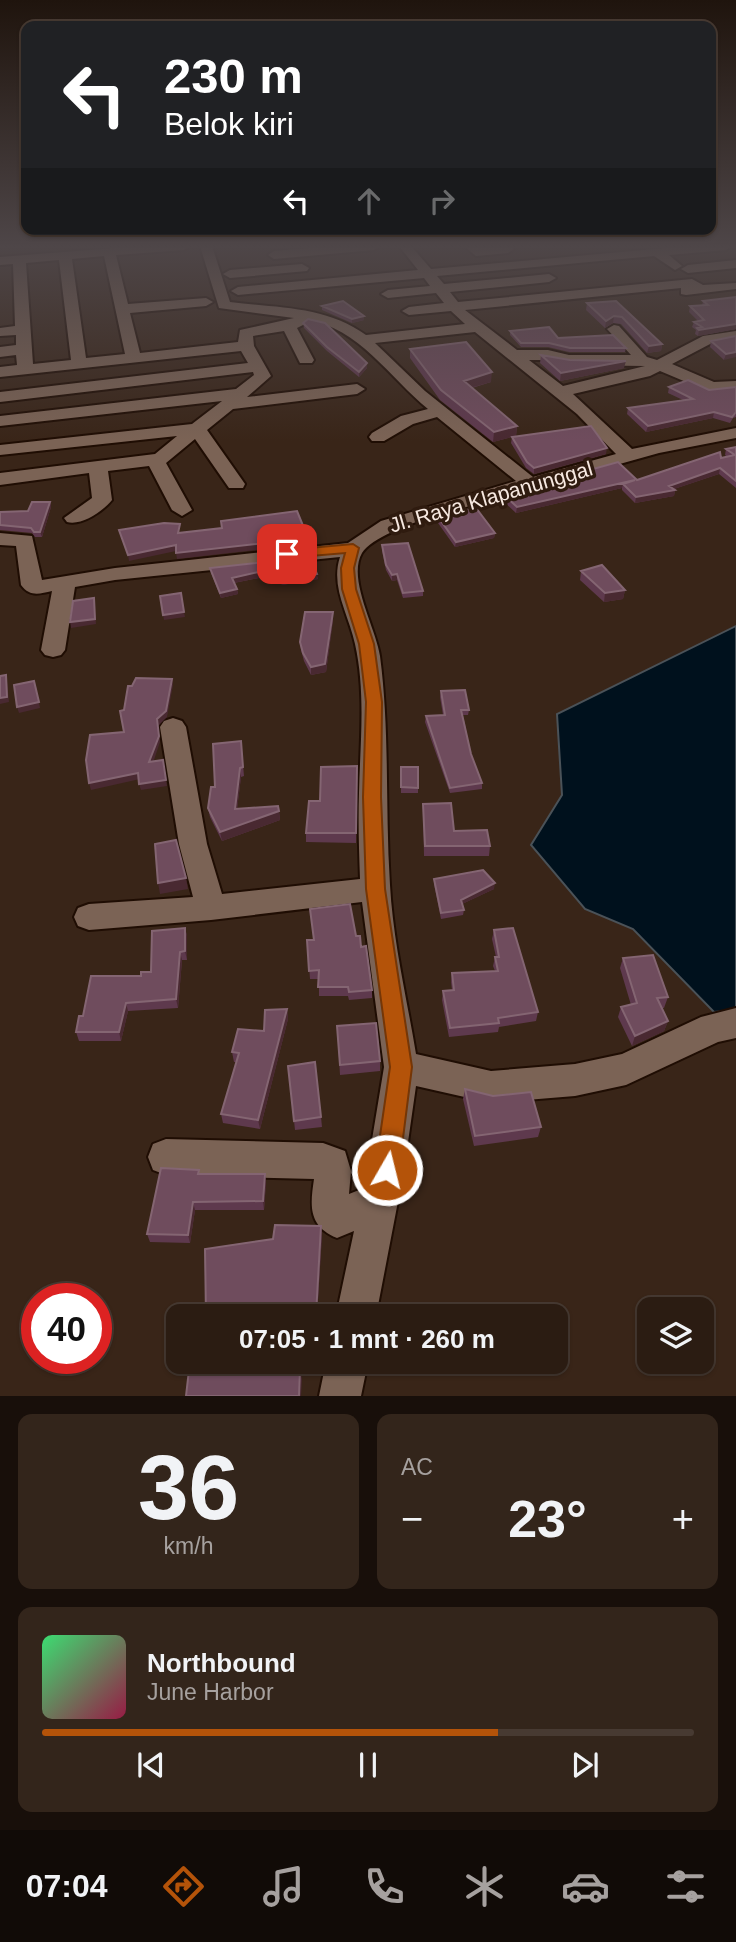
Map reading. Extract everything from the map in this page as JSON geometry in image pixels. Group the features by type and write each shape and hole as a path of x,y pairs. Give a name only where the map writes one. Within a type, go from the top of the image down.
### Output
{"street":[{"path":"16,311 23,330 25,369"},
{"path":"72,311 79,363"},
{"path":"123,311 134,358"},
{"path":"260,311 334,320 363,340 377,357 531,484"},
{"path":"459,311 583,410 630,457"},
{"path":"334,320 350,314"},
{"path":"266,400 244,335 247,332 289,326 310,316"},
{"path":"289,326 306,360"},
{"path":"363,340 477,327"},
{"path":"614,329 637,352 641,360"},
{"path":"0,332 23,330"},
{"path":"188,334 194,352"},
{"path":"558,392 644,373 708,339 736,335"},
{"path":"0,372 246,346"},
{"path":"0,352 24,349"},
{"path":"515,355 641,360 679,371 711,387 736,386"},
{"path":"0,397 258,374"},
{"path":"0,479 155,460 235,399 258,374"},
{"path":"314,377 324,393"},
{"path":"0,421 235,399 266,400 357,389"},
{"path":"378,437 407,420 441,411"},
{"path":"0,450 197,429"},
{"path":"197,429 236,484"},
{"name":"Jl. Raya Klapanunggal","path":"353,548 388,525 667,446 736,433"},
{"path":"155,460 182,510"},
{"path":"75,518 102,500 98,467"},
{"path":"0,539 25,540 34,587 249,558 353,548 347,568 349,589 367,644 374,702 372,797 375,889 401,1067 380,1200 358,1304"},
{"path":"53,650 65,582"},
{"path":"173,727 193,844 211,908"},
{"path":"89,917 211,908 375,889"},
{"path":"401,1067 491,1087 575,1080 626,1069 713,1028 736,1023"},
{"path":"166,1157 296,1160 332,1164 334,1172 329,1208 331,1215 337,1219 380,1200"},
{"path":"340,1396 345,1374"}],"water":[{"path":"736,626 736,1010 714,1012 633,929 585,909 531,845 562,795 557,714"}],"building":[{"path":"334,311 357,311 364,316 352,319"},
{"path":"596,311 627,311 662,344 649,346 622,317 614,316 606,321"},
{"path":"695,311 736,311 736,324 699,330 697,328 702,327 694,322 704,320"},
{"path":"308,319 325,323 367,363 359,372 327,347 303,323"},
{"path":"549,327 558,338 613,335 626,348 570,348 549,343 521,343 510,331"},
{"path":"736,336 736,352 726,354 711,341"},
{"path":"466,342 492,372 464,381 517,426 494,432 441,390 410,349"},
{"path":"541,355 570,360 626,361 561,373"},
{"path":"688,380 709,390 736,387 736,412 732,417 714,412 648,426 628,408 693,399 669,387"},
{"path":"591,426 607,448 534,468 527,462 512,437"},
{"path":"736,447 736,481 720,468 669,486 675,490 636,497 623,484 635,480 517,507 503,494 618,462 637,480 720,452 721,458 735,455 726,449"},
{"path":"32,502 50,502 40,532 34,532 31,528 0,525 0,512 28,511"},
{"path":"476,508 495,533 456,542 439,518 443,517 441,515"},
{"path":"297,511 308,538 176,553 176,545 128,555 119,530 164,523 180,524 178,533 222,528 221,521"},
{"path":"408,543 423,591 403,593 397,574 392,575 386,565 382,545"},
{"path":"310,557 317,574 281,580 278,571 263,571 232,578 237,589 220,593 210,568"},
{"path":"602,565 625,590 605,593 581,571"},
{"path":"181,593 184,612 163,615 160,596"},
{"path":"94,598 95,619 70,622 73,601"},
{"path":"305,612 333,612 325,664 311,667 303,653 300,642"},
{"path":"6,675 7,697 0,698 0,676"},
{"path":"136,678 172,679 166,711 157,719 159,736 149,762 163,760 166,780 139,784 138,773 89,783 86,760 90,735 124,732 120,711 124,710 128,686 132,686"},
{"path":"34,681 39,702 17,707 14,685"},
{"path":"465,690 469,710 461,710 471,754 482,783 450,788 426,716 445,715 441,691"},
{"path":"241,741 243,767 240,768 235,809 278,806 279,811 220,832 208,808 211,787 215,787 213,744"},
{"path":"357,766 356,833 306,833 309,801 320,801 321,767"},
{"path":"401,767 418,767 418,788 401,787"},
{"path":"451,803 454,831 487,830 490,846 425,846 423,804"},
{"path":"176,840 186,878 158,883 155,844"},
{"path":"483,870 495,883 461,900 464,910 441,913 434,879"},
{"path":"350,904 356,936 360,936 361,947 366,946 372,990 349,992 348,987 318,987 319,970 309,971 307,940 314,940 310,909"},
{"path":"185,928 185,951 180,952 176,999 126,1003 119,1032 76,1032 79,1016 83,1016 91,976 141,976 141,972 151,972 152,931"},
{"path":"513,928 538,1012 498,1018 499,1023 450,1028 443,991 454,990 452,973 498,971 495,957 499,957 494,930"},
{"path":"653,955 668,997 657,998 668,1021 635,1036 621,1007 637,1003 623,958"},
{"path":"287,1009 258,1120 221,1114 239,1053 232,1052 238,1029 264,1031 265,1010"},
{"path":"376,1023 380,1061 340,1065 337,1026"},
{"path":"315,1062 321,1117 294,1121 288,1066"},
{"path":"465,1089 493,1096 531,1092 541,1127 475,1136"},
{"path":"161,1168 199,1170 198,1174 265,1174 263,1201 193,1202 188,1235 147,1234"},
{"path":"275,1225 321,1226 317,1304 206,1304 205,1249 273,1239"},
{"path":"189,1374 300,1374 299,1396 186,1396"}],"route":[{"path":"287,554 353,548 347,568 349,589 367,644 374,702 372,797 375,889 401,1067 387,1170"}]}
